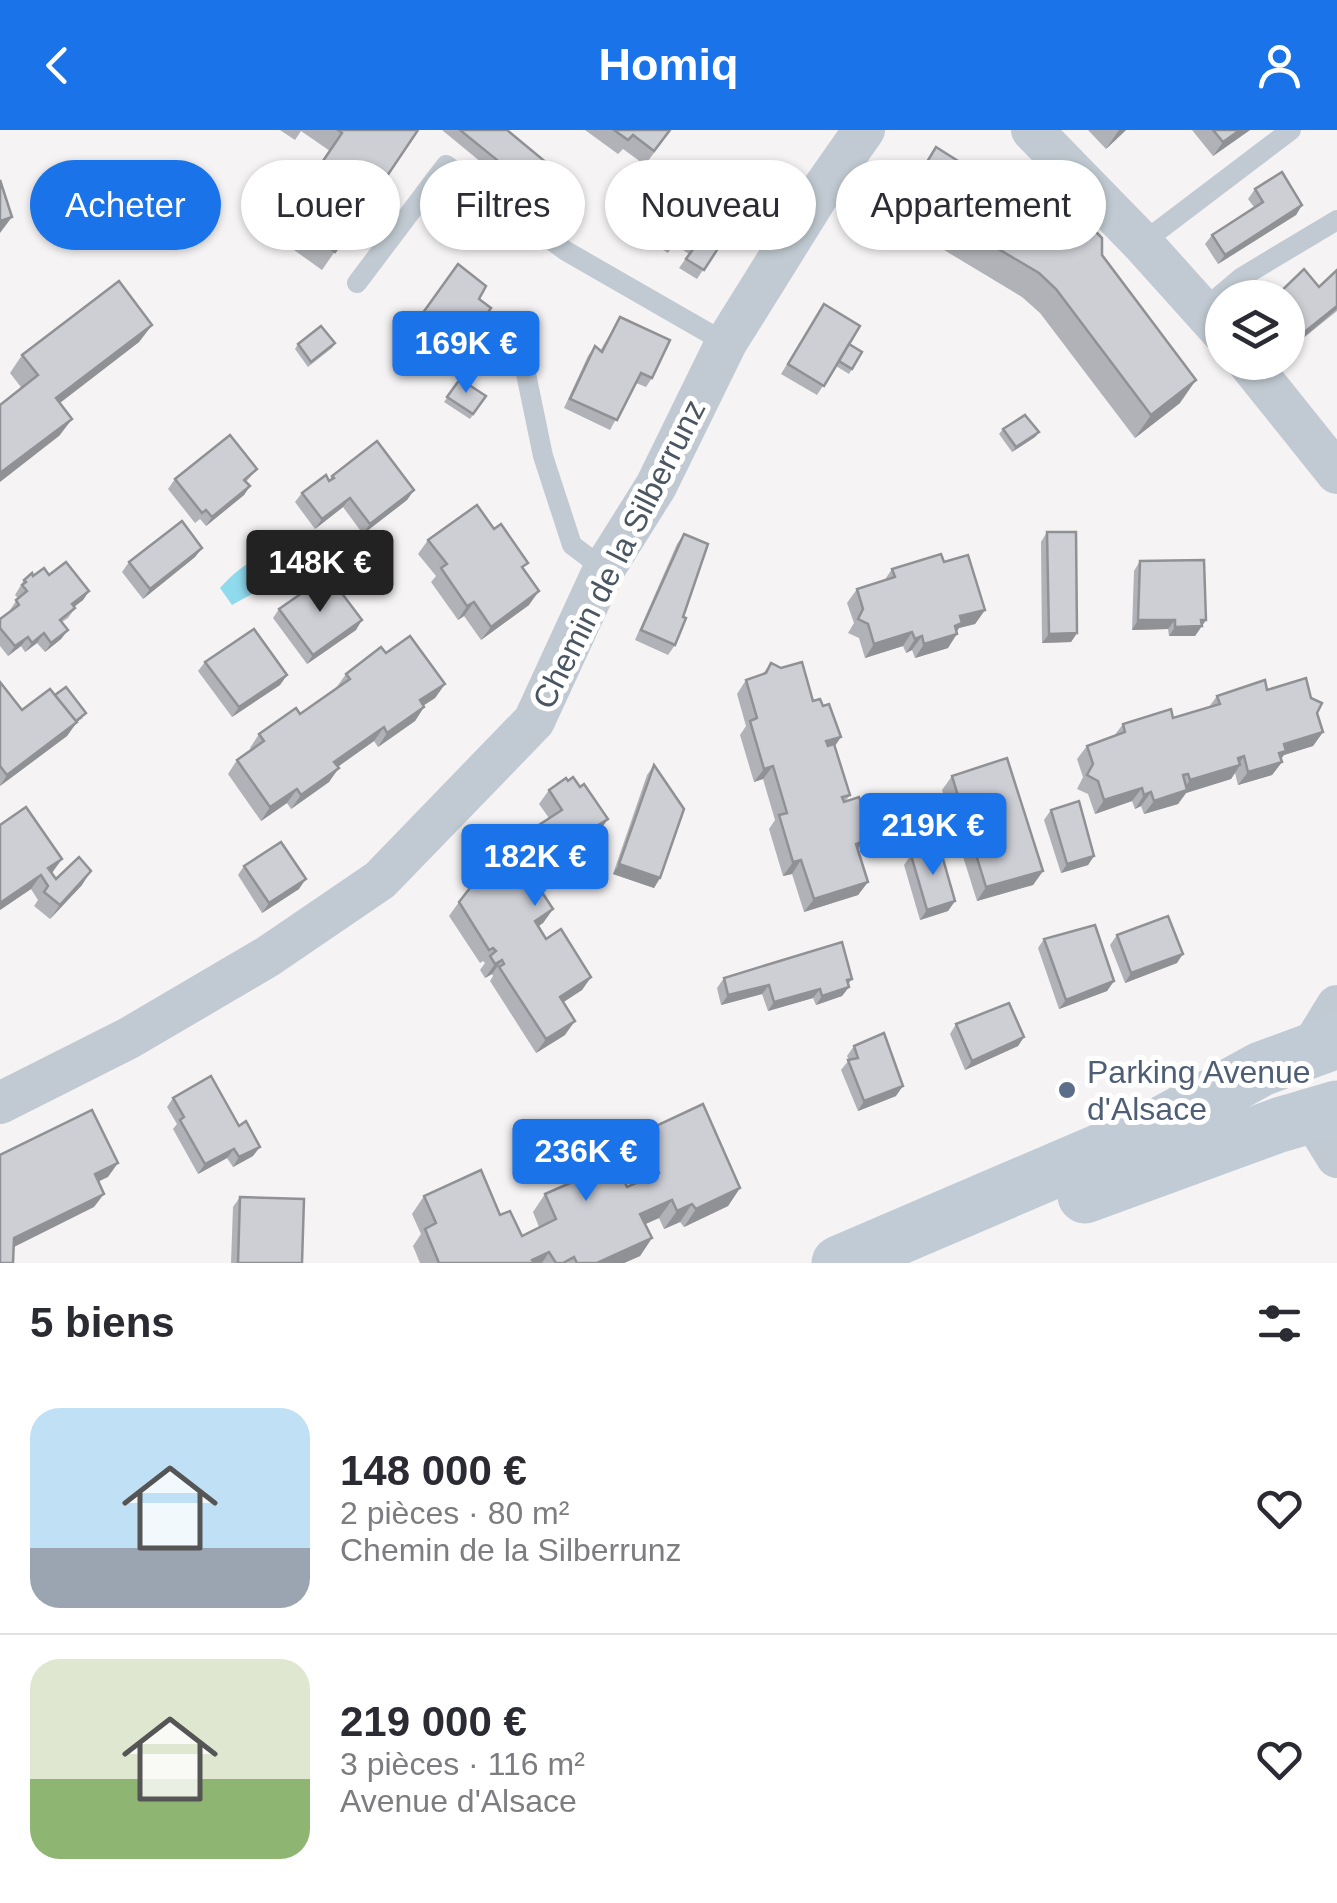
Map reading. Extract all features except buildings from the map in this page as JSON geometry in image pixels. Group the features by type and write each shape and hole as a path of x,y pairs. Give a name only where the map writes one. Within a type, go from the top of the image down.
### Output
{"main road":[{"path":"926,1263 1121,1182 1328,1127 1304,1084 1328,1032"},
{"path":"838,1263 1154,1128 1328,1032"}],"street":[{"name":"Chemin de la Silberrunz","path":"0,1103 129,1038 267,957 380,880 534,721 604,570 656,486 726,343 817,197 864,130"},
{"path":"1032,130 1205,312"},
{"path":"1262,380 1337,473"}],"lane":[{"path":"1142,243 1292,130"},
{"path":"357,283 446,164 566,251 726,343"},
{"path":"1240,280 1337,220"},
{"path":"525,369 543,456 572,546 604,570"}],"water":[{"path":"266,556 278,573 273,585 232,605 220,588 241,569"}],"place":[{"name":"Parking Avenue d'Alsace","path":"1067,1090"}]}
